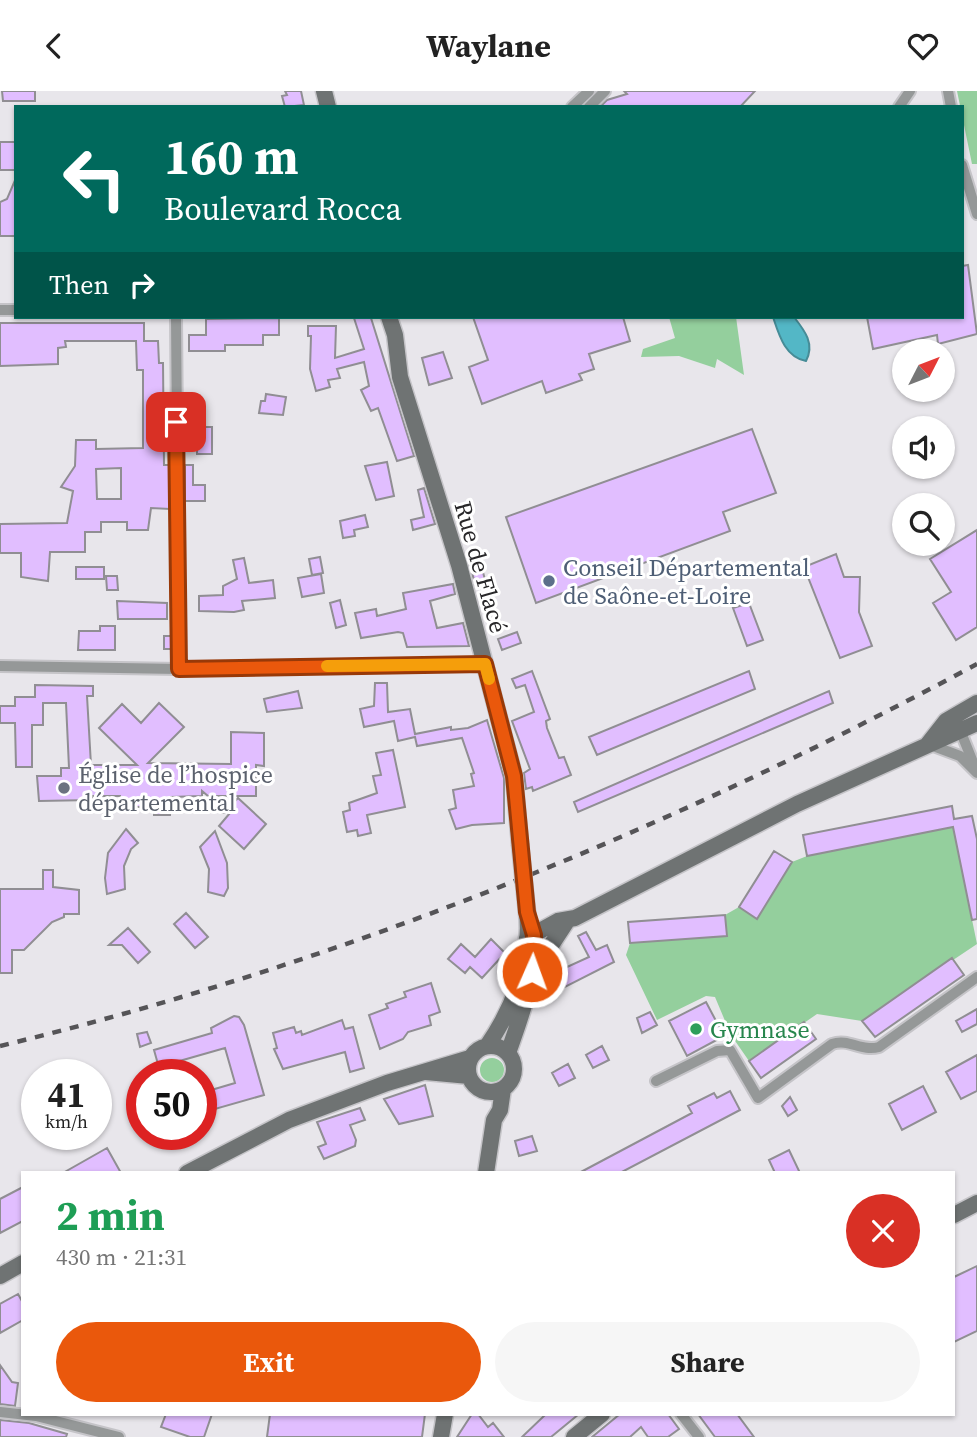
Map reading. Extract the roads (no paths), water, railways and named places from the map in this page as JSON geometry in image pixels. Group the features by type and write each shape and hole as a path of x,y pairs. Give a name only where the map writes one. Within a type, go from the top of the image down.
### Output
{"main road":[{"name":"Rue de Flacé","path":"389,319 395,335 400,377 459,565 514,776 531,937 532,972 525,1008"},
{"path":"531,937 558,921 567,921 797,804 928,744 946,721 971,720"},
{"name":"Rue de Flacé","path":"486,1171 494,1119 500,1110 503,1089 514,1073 508,1053 525,1008 538,983 546,953 567,921"},
{"name":"Rue de Flacé","path":"191,1171 289,1119 470,1058 477,1050 487,1046 514,1000 531,937"},
{"path":"487,1046 508,1053"},
{"path":"470,1058 469,1076 481,1090 494,1119"},
{"path":"423,1072 469,1076"},
{"path":"481,1090 492,1092 503,1089"},
{"path":"955,1214 977,1203"},
{"path":"0,1276 21,1264"},
{"path":"441,1437 444,1416"},
{"path":"574,1437 600,1416"}],"street":[{"path":"574,105 589,91"},
{"path":"591,105 605,91"},
{"path":"964,172 977,214"},
{"path":"176,319 179,669"},
{"path":"0,666 179,669 485,664"},
{"path":"971,720 977,773"},
{"path":"928,744 960,757 977,773"},
{"path":"656,1081 717,1051 730,1050 758,1098 832,1044 840,1041 870,1050 879,1047 977,978"},
{"path":"0,1412 21,1415"},
{"path":"24,1416 73,1424 119,1437"},
{"path":"683,1416 699,1437"}],"water":[{"path":"774,319 796,319 809,343 806,361 793,355 781,338"}],"railway":[{"path":"0,1046 128,1013 254,975 501,887 742,782 977,664"}],"place":[{"name":"Conseil Départemental de Saône-et-Loire","path":"549,581"},
{"name":"Église de l’hospice départemental","path":"64,788"},
{"name":"Gymnase","path":"696,1029"}]}
